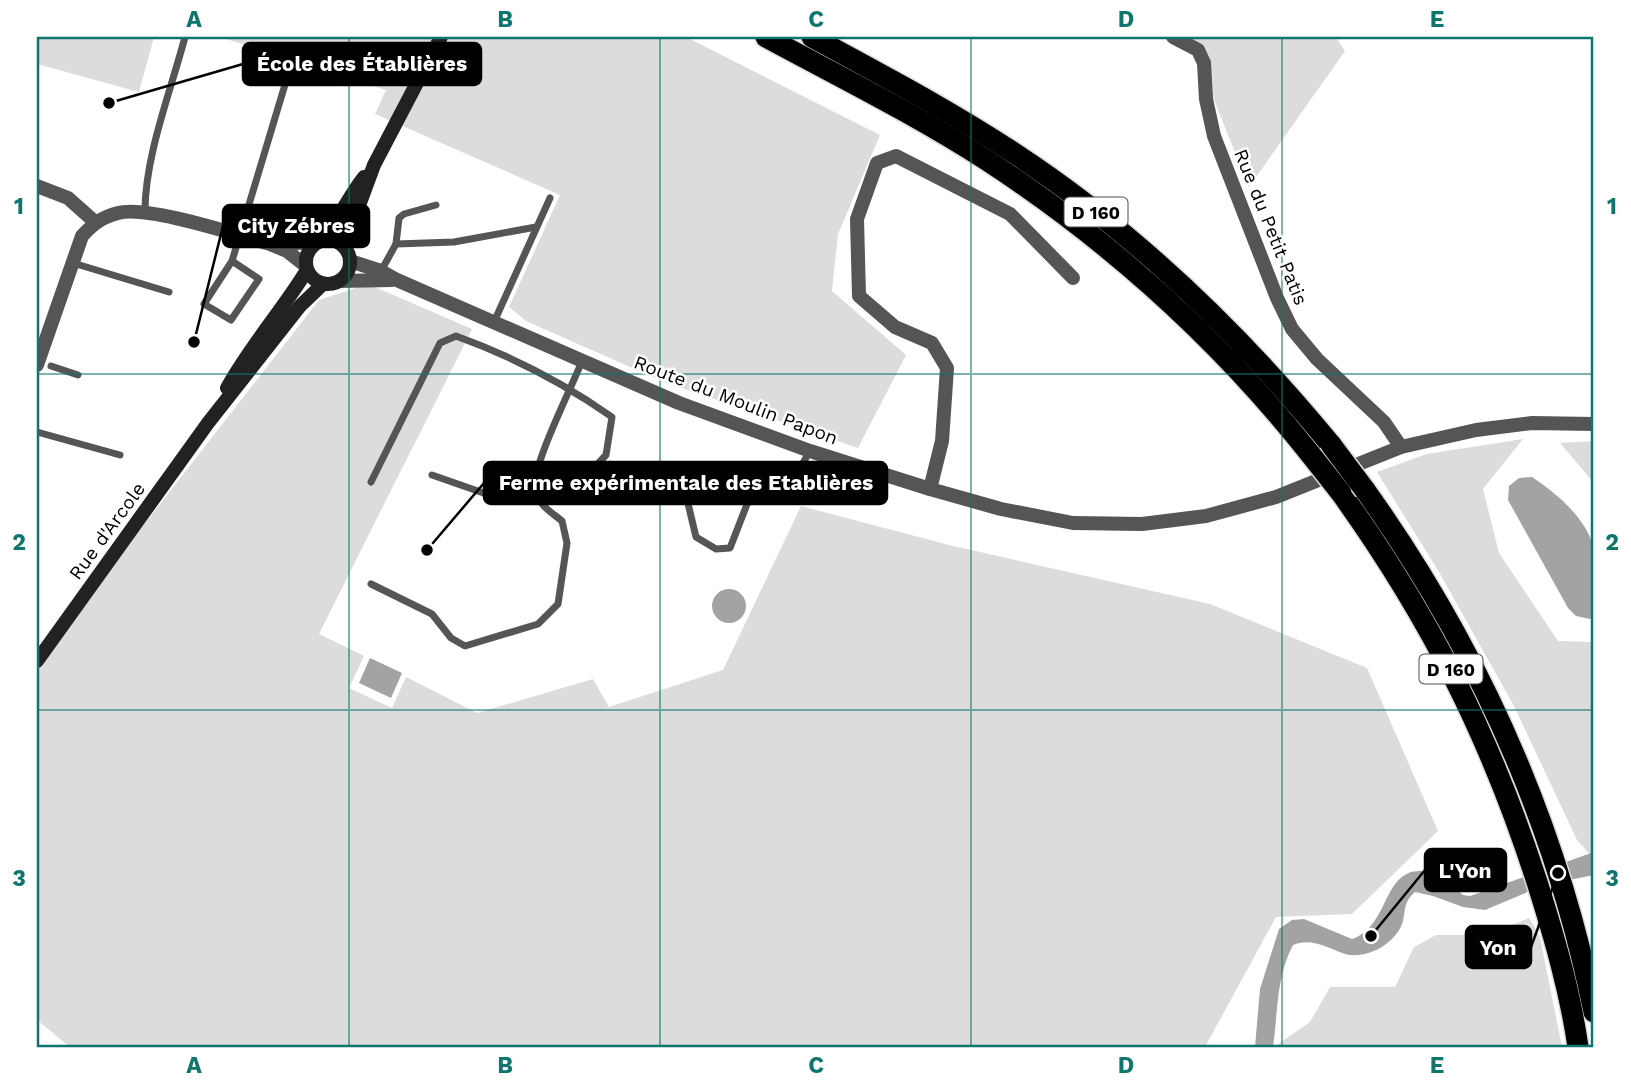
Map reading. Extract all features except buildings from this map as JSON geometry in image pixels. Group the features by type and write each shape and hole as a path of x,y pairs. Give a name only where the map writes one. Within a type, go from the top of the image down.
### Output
{"highway":[{"name":"D 160","path":"766,37 909,115 977,155 1046,201 1107,247 1177,309 1284,420 1340,493 1399,578 1458,682 1509,797 1530,860 1545,909 1578,1047"},
{"name":"D 160","path":"812,37 947,111 1014,153 1105,219 1185,286 1236,335 1332,446 1417,565 1468,655 1525,781 1552,853 1594,1012"}],"main road":[{"path":"374,165 352,192 340,218 308,252 307,268 311,277 323,284 339,281 349,269 350,261 344,246 374,165 441,37"},
{"path":"320,241 331,240 344,246"},
{"name":"Rue d'Arcole","path":"208,423 241,362 289,299 307,268"},
{"name":"Rue d'Arcole","path":"37,661 208,423 300,306 323,284"}],"street":[{"name":"Rue du Petit Patis","path":"1173,37 1198,50 1204,63 1206,99 1214,136 1277,299 1292,329 1317,359 1384,422 1401,447"},
{"path":"930,489 942,441 947,368 932,343 895,327 859,296 857,219 877,163 896,156 1010,214 1073,278"},
{"path":"37,186 68,198 95,222"},
{"path":"44,366 82,236 95,222 119,212 145,211 270,244 287,251 307,268"},
{"path":"270,244 320,241"},
{"name":"Route du Moulin Papon","path":"350,261 381,271 679,403 810,451 1001,509 1073,523 1142,524 1206,516 1276,497 1401,447 1476,430 1532,424 1594,424"},
{"name":"Route du Moulin Papon","path":"339,281 397,280"}],"lane":[{"path":"145,211 146,186 155,146 185,37"},
{"path":"232,261 259,279 231,320 204,304 232,261 290,68"},
{"path":"494,322 550,198"},
{"path":"381,271 396,244 397,226 404,214 436,205"},
{"path":"396,244 454,242 536,227"},
{"path":"72,263 170,292"},
{"path":"371,482 440,343 456,336 482,345 572,389 612,416 606,456 591,471 535,488 521,497 495,497 432,475"},
{"path":"371,584 432,614 451,638 465,646 538,624 558,604 566,543 562,521 542,506 535,488 536,468 583,360"},
{"path":"44,366 78,375"},
{"path":"37,432 120,456"},
{"path":"680,470 696,537 716,549 730,548 758,475 790,485 810,451"}],"shaded area":[{"path":"37,37 154,37 139,92 37,64"},
{"path":"220,37 686,37 880,135 838,234 832,291 906,355 858,448 664,382 526,321 509,307 560,195 375,114 386,90"},
{"path":"1161,37 1336,37 1345,51 1249,187 1192,45"},
{"path":"368,284 472,329 319,634 364,656 349,688 392,708 406,677 477,713 593,679 609,707 723,670 801,506 949,545 1210,604 1367,668 1438,831 1352,914 1276,917 1205,1047 70,1047 37,1020 37,662 319,300"},
{"path":"1523,439 1483,489 1499,553 1558,641 1594,642 1594,859 1577,840 1514,706 1439,572 1377,472 1427,454"},
{"path":"1594,441 1594,483 1560,443"},
{"path":"1532,477 1568,506 1589,534 1596,569 1594,616 1590,619 1576,616 1568,608 1508,500 1509,486 1519,478"},
{"path":"729,589 741,594 746,606 741,618 729,623 717,618 712,606 717,594"},
{"path":"370,658 402,673 391,698 359,683"},
{"path":"1594,852 1594,875 1544,885 1485,910 1463,907 1415,892 1407,902 1400,929 1388,943 1371,952 1354,955 1313,943 1293,945 1283,970 1273,1047 1255,1047 1260,989 1279,929 1292,920 1304,919 1352,939 1373,923 1399,879 1408,873 1421,871 1438,876 1463,895 1470,896"},
{"path":"1529,918 1540,937 1562,1047 1274,1047 1310,1022 1330,987 1395,987 1414,947 1436,935 1488,935"}],"place":[{"name":"École des Établières","path":"109,103"},
{"name":"City Zébres","path":"194,342"},
{"name":"Ferme expérimentale des Etablières","path":"427,550"},
{"name":"Yon","path":"1558,873"},
{"name":"L'Yon","path":"1371,936"}]}
